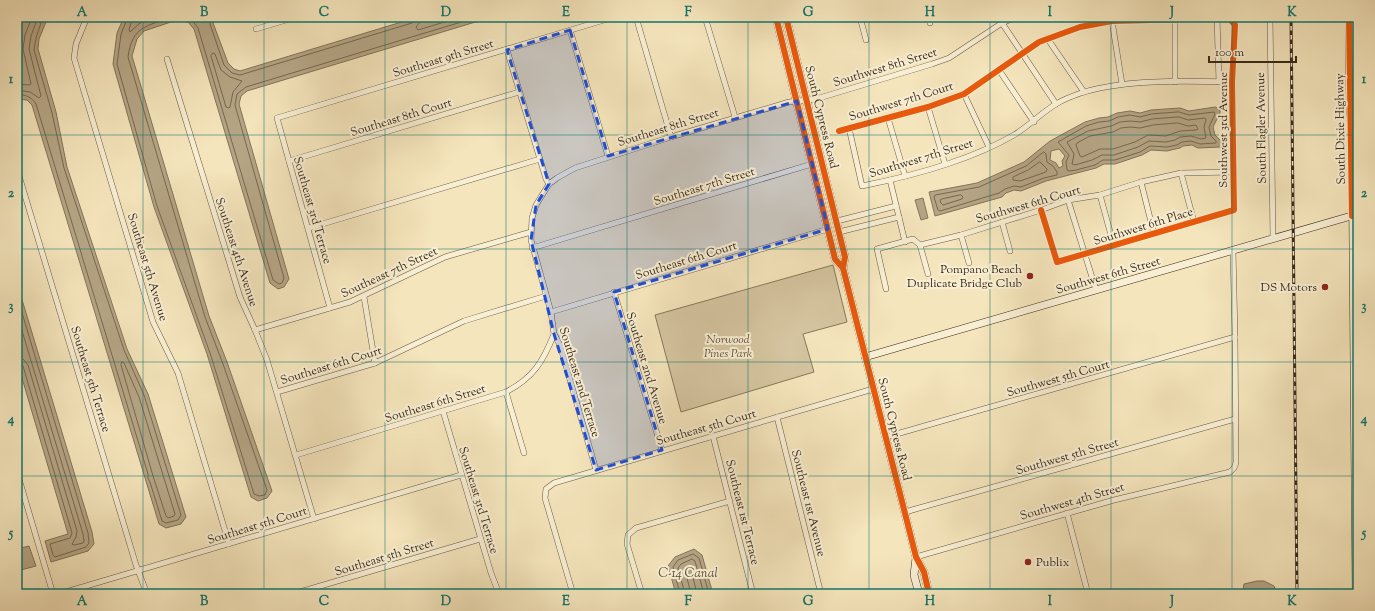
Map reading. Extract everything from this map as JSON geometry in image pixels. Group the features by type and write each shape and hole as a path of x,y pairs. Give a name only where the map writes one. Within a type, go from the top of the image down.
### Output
{"street":[{"name":"Southeast 5th Avenue","path":"87,17 76,44 74,58 153,322 178,373 229,544"},
{"path":"256,29 296,17"},
{"name":"Southeast 9th Street","path":"278,118 614,17"},
{"path":"636,17 671,137"},
{"path":"705,17 735,117"},
{"name":"South Cypress Road","path":"776,17 835,259 843,268 916,557 924,572 929,594"},
{"name":"South Cypress Road","path":"786,17 846,257 843,268"},
{"path":"860,17 866,40"},
{"path":"1000,17 1002,23 1056,104"},
{"name":"Southwest 8th Street","path":"796,101 816,99 950,58 1002,23 1016,17"},
{"name":"South Flagler Avenue","path":"1270,17 1273,239"},
{"name":"South Dixie Highway","path":"1349,17 1355,215 1356,594"},
{"path":"1217,18 1219,82"},
{"name":"Southwest 7th Court","path":"839,131 928,107 964,94 1039,42 1080,27 1112,21 1217,18 1229,18 1236,25"},
{"path":"1175,19 1176,82"},
{"path":"1112,21 1122,84"},
{"name":"Southwest 3rd Avenue","path":"1234,210 1232,82 1236,25"},
{"path":"570,30 608,156"},
{"path":"1047,38 1084,92"},
{"path":"507,50 546,179 549,184"},
{"name":"Southeast 4th Avenue","path":"166,59 235,282 245,311 255,330 277,392 314,519"},
{"path":"999,70 1034,122"},
{"name":"Southwest 7th Street","path":"849,128 862,186 905,176 971,156 1014,135 1034,122 1056,104 1084,92 1122,84 1232,82"},
{"name":"Southeast 8th Court","path":"289,161 519,92"},
{"path":"964,94 989,147"},
{"name":"Southeast 8th Street","path":"549,184 575,168 608,156 735,117 796,101"},
{"path":"928,107 945,164"},
{"name":"Southeast 3rd Terrace","path":"278,118 330,308"},
{"path":"888,118 905,176"},
{"path":"309,228 540,159"},
{"name":"Southeast 7th Street","path":"532,248 812,164"},
{"name":"Southeast 5th Terrace","path":"17,169 138,571 147,594"},
{"path":"1181,172 1194,222"},
{"name":"Southwest 6th Court","path":"886,289 877,249 913,239 920,245 961,235 1042,210 1068,200 1100,195 1140,182 1181,172 1234,172"},
{"path":"890,180 905,242"},
{"path":"1140,182 1154,234"},
{"name":"Southeast 2nd Terrace","path":"549,184 536,205 532,218 532,248 546,296 554,334 560,346 596,470"},
{"path":"1100,195 1114,246"},
{"path":"1068,200 1096,290"},
{"path":"837,222 896,206"},
{"name":"Southwest 6th Place","path":"1042,210 1058,262 1234,210"},
{"name":"Southwest 6th Street","path":"865,357 1355,215"},
{"path":"839,232 899,217"},
{"path":"1002,222 1010,251"},
{"name":"Southeast 6th Court","path":"550,312 828,229"},
{"name":"Southeast 7th Street","path":"255,330 364,297 444,257 531,232"},
{"path":"961,235 969,263"},
{"path":"920,245 928,274"},
{"path":"1233,251 1235,419"},
{"name":"Southeast 2nd Avenue","path":"614,292 662,450"},
{"name":"Southeast 6th Court","path":"277,392 375,363 464,321 546,296"},
{"path":"364,297 375,363"},
{"name":"Southeast 6th Street","path":"296,455 506,392 520,385 532,374 547,354 554,334"},
{"name":"Southwest 5th Court","path":"886,437 1235,337"},
{"name":"Southeast 5th Court","path":"573,594 545,498 546,489 554,483 873,388"},
{"path":"506,392 524,453"},
{"name":"Southeast 3rd Terrace","path":"442,411 480,538 499,594"},
{"name":"Southeast 1st Avenue","path":"777,417 821,594"},
{"name":"Southwest 4th Street","path":"916,557 1138,493 1230,472 1236,463 1235,419"},
{"name":"Southwest 5th Street","path":"905,512 1235,419"},
{"name":"Southeast 1st Terrace","path":"713,436 753,594"},
{"path":"17,472 53,594"},
{"name":"Southeast 5th Court","path":"59,594 461,475"},
{"path":"642,594 627,544 628,535 636,528 730,501"},
{"path":"1067,513 1088,594"},
{"name":"Southeast 5th Street","path":"293,594 480,538"},
{"name":"South Cypress Road","path":"916,557 914,575 919,594"}],"highlighted area":[{"path":"570,30 608,156 797,101 828,229 614,292 662,450 596,470 554,334 531,240 536,205 549,184 507,50"}],"green space":[{"name":"Norwood Pines Park","path":"833,265 847,322 803,334 814,372 681,412 655,315"}],"water":[{"path":"17,17 48,17 39,39 38,49 56,112 67,167 127,349 148,394 186,517 181,524 166,528 159,524 32,105 27,100 17,99"},
{"path":"124,17 215,17 213,23 228,63 234,69 240,71 418,17 492,17 247,91 241,96 239,104 289,279 284,287 278,289 270,283 194,29 188,22 177,20 144,31 137,39 132,56 209,316 227,362 272,491 267,498 258,501 251,497 207,354 154,207 113,64 117,33"},
{"path":"1215,107 1220,109 1220,113 1213,127 1215,135 1222,142 1221,147 1198,148 1192,145 1167,151 1151,150 1142,155 1115,164 1104,164 1096,168 1046,181 1021,191 1014,190 1006,193 1002,197 935,216 929,192 977,183 1024,162 1050,141 1085,122 1130,111 1140,113 1151,110 1180,108 1189,111","holes":["1059,149 1065,156 1062,161 1063,166 1059,168 1056,163 1050,160 1051,151"]},
{"path":"923,198 928,218 921,220 915,200"},
{"path":"17,283 92,532 94,544 88,551 51,562 45,541 68,534 17,361"},
{"path":"29,546 36,566 17,571 17,549"},
{"name":"C-14 Canal","path":"694,549 702,555 713,594 676,594 668,566 675,557"},
{"path":"1264,581 1274,586 1277,594 1242,594 1244,584"}],"railway":[{"path":"1291,17 1297,594"}],"cycle path":[{"path":"776,17 835,259 843,268 916,557 924,572 929,594"},
{"path":"786,17 845,257 843,268"},
{"path":"1349,17 1352,216"},
{"path":"839,131 928,107 964,94 1039,42 1080,27 1112,21 1229,18 1235,25 1232,82 1234,210 1057,262 1041,210"}],"place":[{"name":"Pompano Beach Duplicate Bridge Club","path":"1030,276"},
{"name":"DS Motors","path":"1325,287"},
{"name":"Publix","path":"1028,562"}]}
